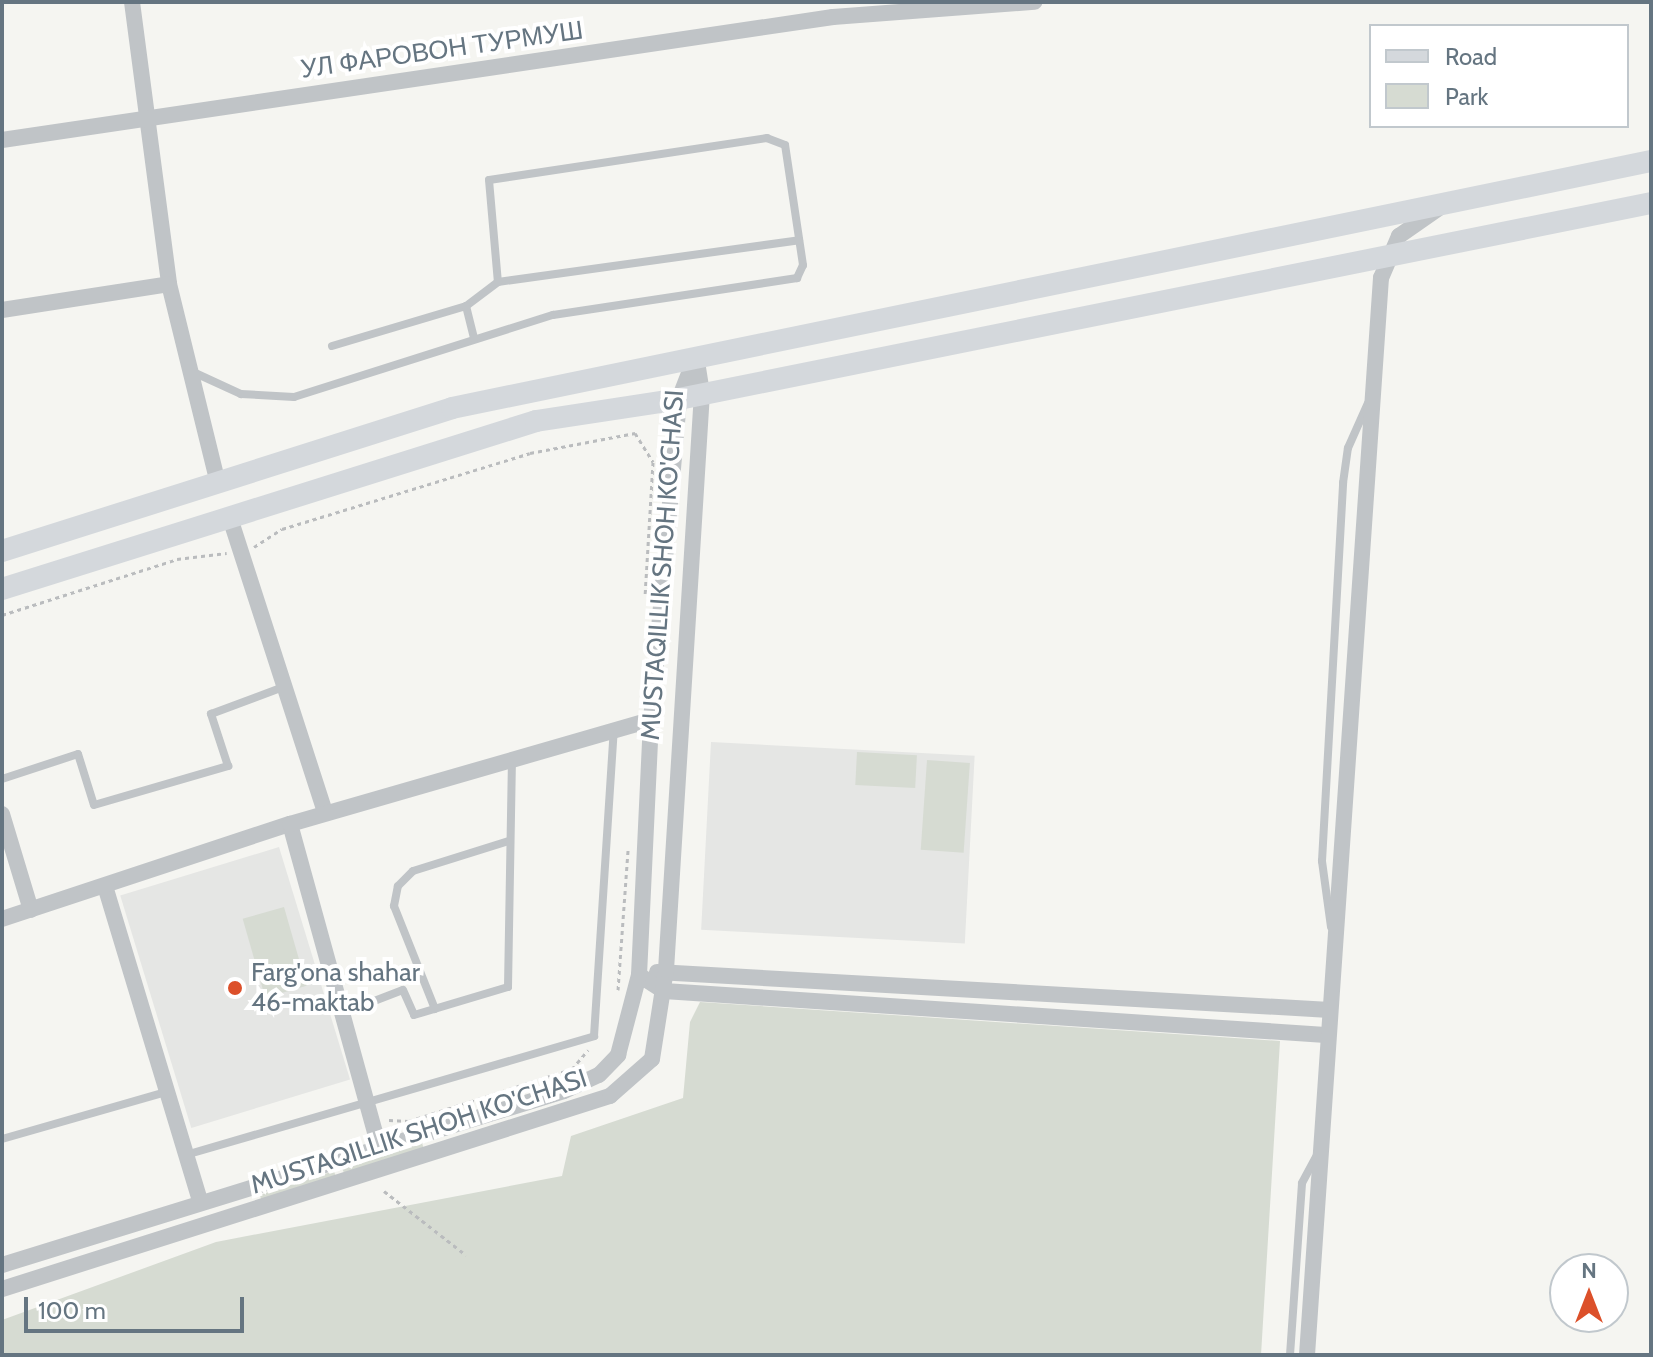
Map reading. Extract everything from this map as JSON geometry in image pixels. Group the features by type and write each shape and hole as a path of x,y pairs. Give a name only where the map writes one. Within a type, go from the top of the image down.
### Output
{"street":[{"path":"132,2 143,118 169,284 217,479"},
{"name":"УЛ ФАРОВОН ТУРМУШ","path":"2,140 832,9 1034,2"},
{"path":"2,551 217,479 452,408 696,356 1440,208 1651,161"},
{"path":"2,589 536,421 679,399 1651,203"},
{"path":"1307,1355 1326,1035 1373,391 1386,258 1399,236 1440,208"},
{"path":"2,310 169,284"},
{"name":"MUSTAQILLIK SHOH KO'CHASI","path":"2,1289 610,1096 652,1059 666,970 702,393 696,356"},
{"name":"MUSTAQILLIK SHOH KO'CHASI","path":"2,1265 599,1075 624,1041 639,975 651,720 679,399 696,356"},
{"path":"616,409 632,388 625,371"},
{"path":"230,518 287,686 325,812"},
{"path":"2,919 325,812 651,720"},
{"path":"2,814 31,910"},
{"path":"290,824 379,1147"},
{"path":"105,886 189,1154 201,1203"},
{"path":"639,975 666,970 1330,1010"},
{"path":"639,975 664,991 1326,1035"}],"lane":[{"path":"188,371 241,394 294,397 553,315 797,278 803,265 788,153 777,138 515,172 485,188 498,282"},
{"path":"332,346 466,306 498,282 799,240"},
{"path":"466,306 474,338"},
{"path":"1335,941 1322,861 1343,483 1348,448 1373,391"},
{"path":"2,779 78,754 94,805 228,766 211,714 287,686"},
{"path":"189,1154 366,1099 594,1036 614,730"},
{"path":"343,1013 403,990 414,1015 508,987 512,759"},
{"path":"435,1009 394,906 398,886 413,871 509,841"},
{"path":"2,1139 168,1091"},
{"path":"1290,1355 1302,1183 1321,1149"}],"path":[{"path":"2,615 177,559 242,551 282,529 530,453 635,433 653,462 645,600"},
{"path":"618,996 629,845"},
{"path":"373,1120 409,1121 572,1069 592,1046"},
{"path":"384,1191 466,1255"}],"shaded area":[{"path":"711,742 975,756 965,944 701,930"},
{"name":"Farg'ona shahar 46-maktab","path":"279,847 350,1079 191,1128 120,896"}],"green space":[{"path":"857,752 917,755 915,788 855,785"},
{"path":"927,760 970,763 964,853 921,850"},
{"path":"284,907 307,986 265,998 243,919"},
{"path":"700,1002 1280,1041 1261,1355 2,1355 2,1320 216,1242 562,1176 571,1136 683,1098 690,1022"},
{"path":"422,1143 424,1149 344,1173 342,1168"},
{"path":"334,1171 336,1177 262,1201 260,1195"}],"place":[{"name":"Farg'ona shahar 46-maktab","path":"235,988"}]}
